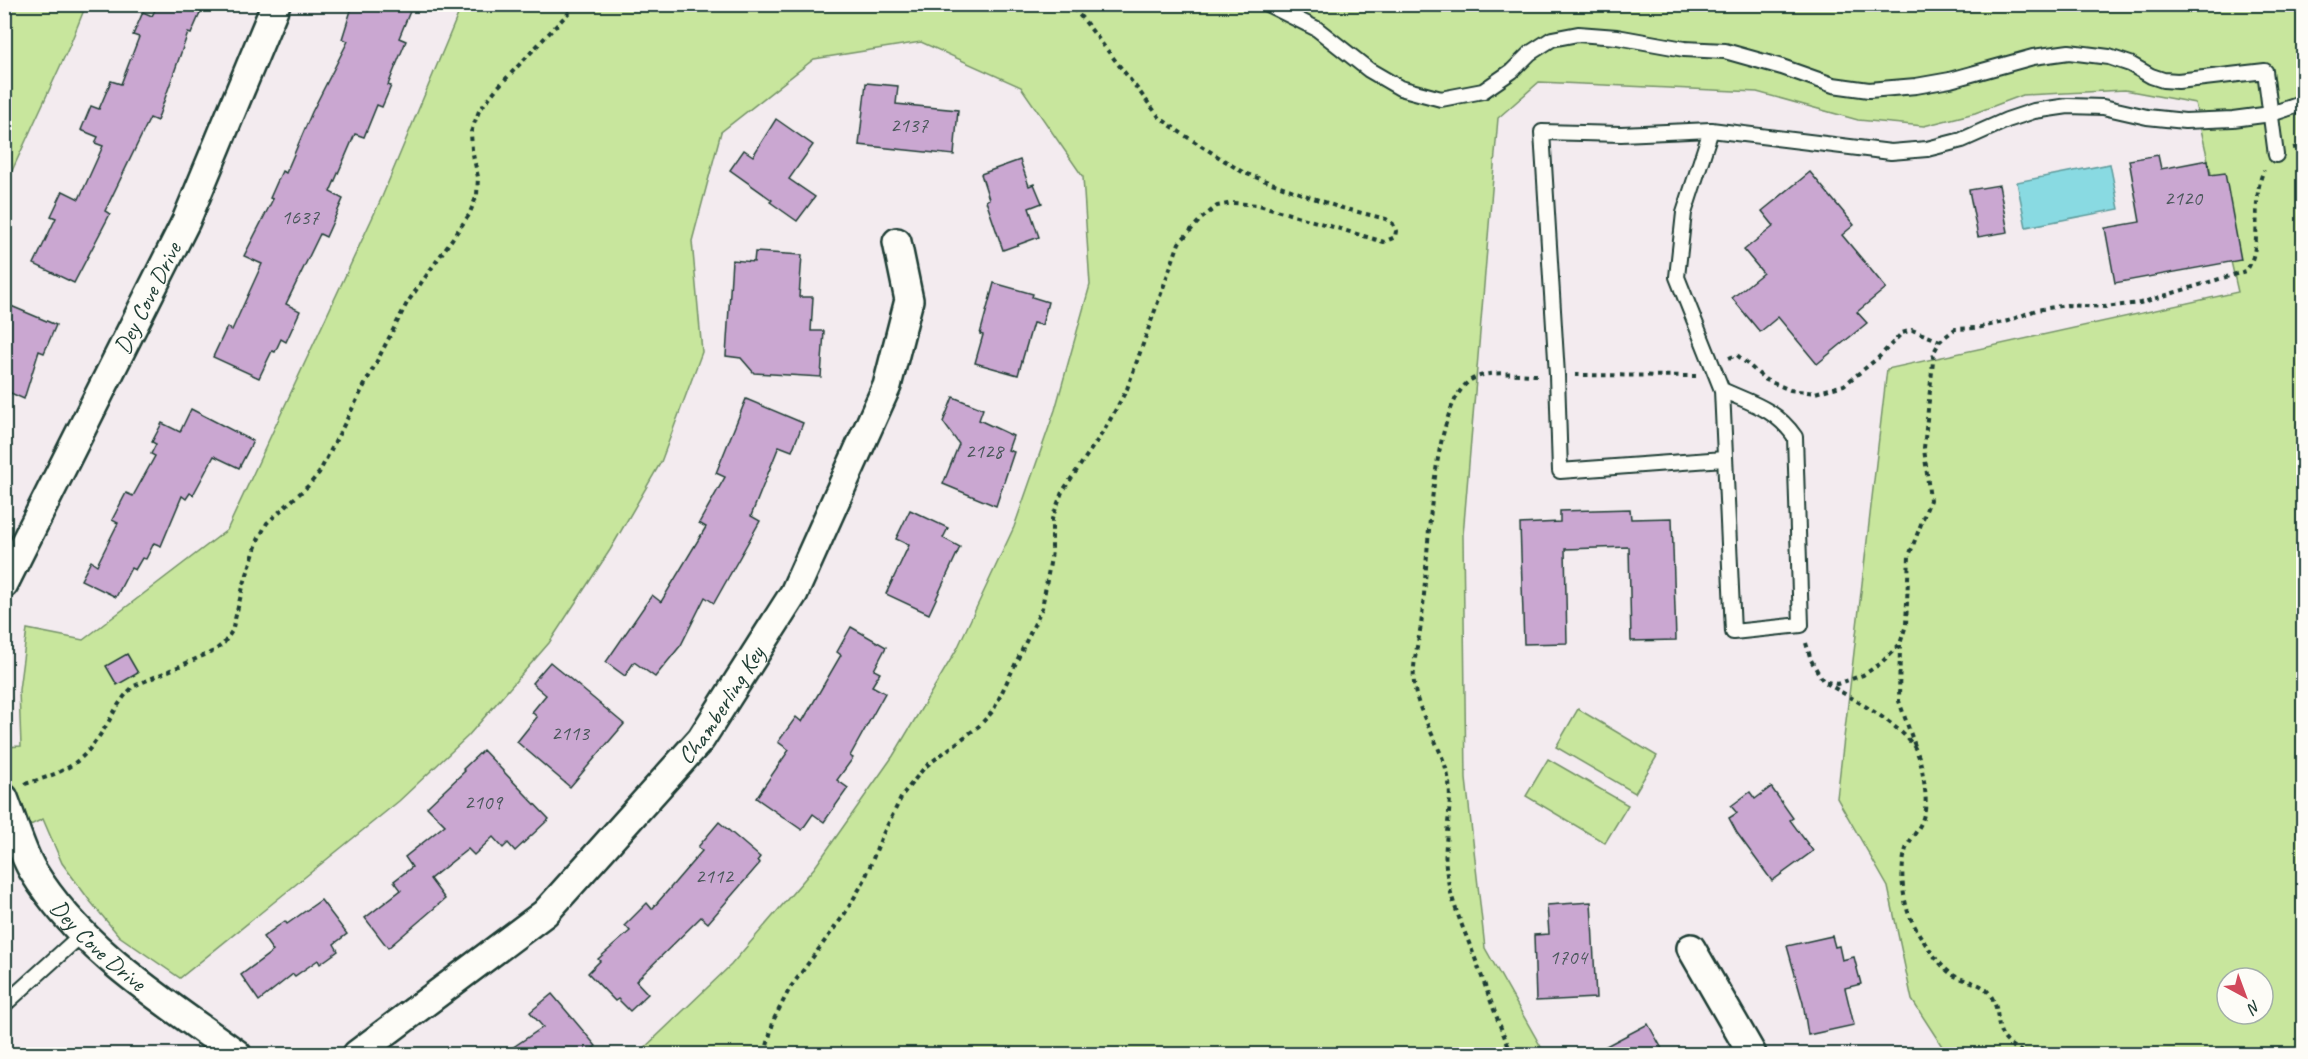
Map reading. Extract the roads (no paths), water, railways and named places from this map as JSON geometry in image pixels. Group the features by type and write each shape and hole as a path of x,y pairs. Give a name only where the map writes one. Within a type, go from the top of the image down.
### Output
{"street":[{"name":"Dey Cove Drive","path":"4,584 186,221 276,4"},
{"name":"Chamberling Key","path":"357,1054 545,913 701,739 794,593 887,386 909,300 897,242"},
{"name":"Dey Cove Drive","path":"14,791 33,870 81,935 115,965 237,1054"},
{"path":"1691,948 1752,1054"}],"lane":[{"path":"1267,4 1317,30 1369,70 1400,88 1441,99 1483,92 1512,71 1530,53 1552,39 1578,34 1617,37 1684,49 1725,51 1782,67 1833,85 1869,90 1950,80 2033,57 2069,52 2109,57 2163,80 2178,81 2265,71 2276,155"},
{"path":"1724,459 1560,471 1557,375 1542,132 1621,134 1711,130 1892,152 1927,149 1962,140 2034,111 2068,106 2103,107 2147,117 2185,121 2233,119 2271,114 2304,103"},
{"path":"1711,130 1684,213 1677,277 1722,390 1733,632 1801,625 1795,437 1771,411 1722,390"},
{"path":"4,1005 81,935"}],"water":[{"path":"2110,164 2119,209 2026,227 2017,182"}]}
